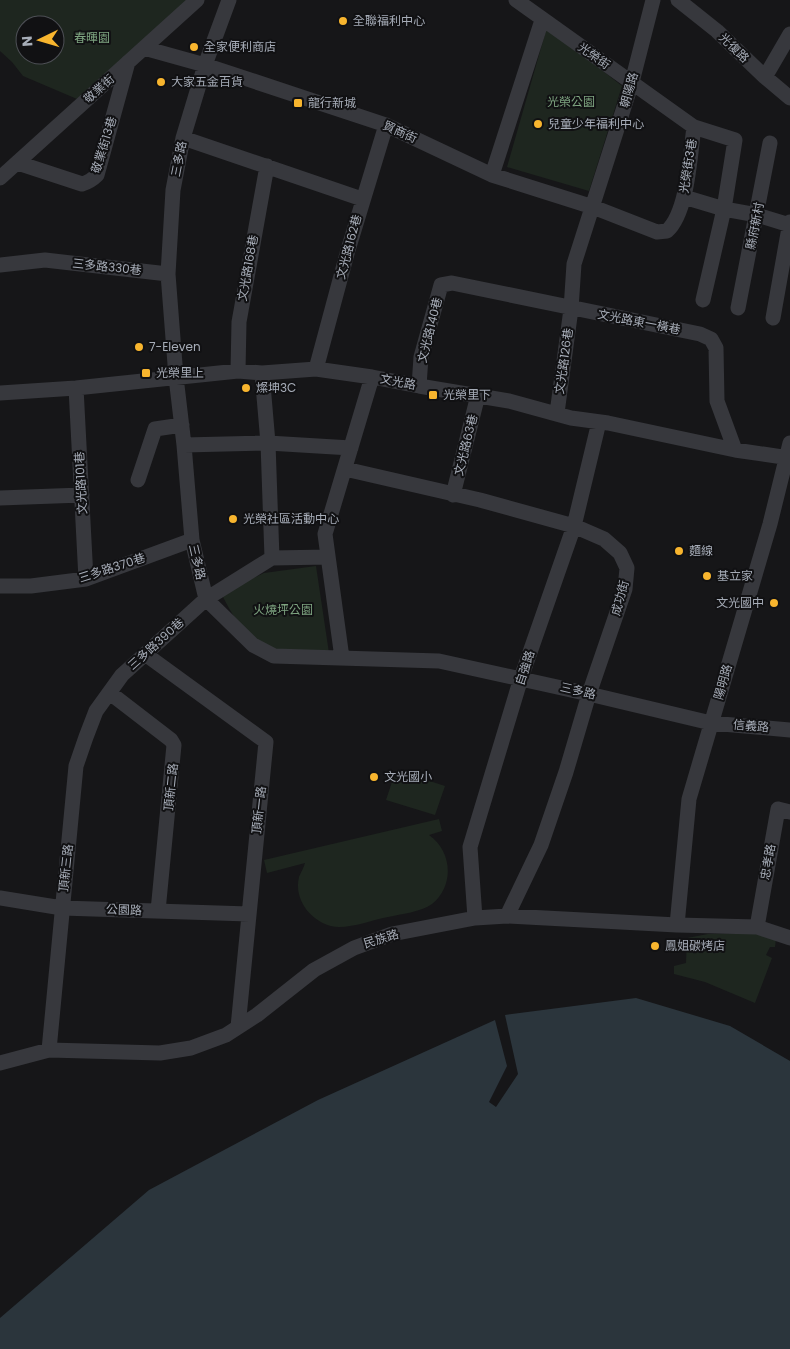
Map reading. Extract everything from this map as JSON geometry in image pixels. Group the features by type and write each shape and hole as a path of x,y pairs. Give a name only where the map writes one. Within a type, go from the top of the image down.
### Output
{"street":[{"name":"敬業街","path":"0,178 197,0"},
{"name":"三多路","path":"229,0 205,65 183,138 173,190 168,274 192,540 206,599 252,645 274,656 439,661 521,678 711,723"},
{"name":"光榮街","path":"516,0 694,127 735,140 724,209"},
{"name":"朝陽路","path":"593,207 632,82 653,0"},
{"name":"光復路","path":"678,0 717,31 765,78 790,98"},
{"path":"492,175 542,20"},
{"path":"765,78 790,34"},
{"name":"貿商街","path":"144,48 205,65 386,125 492,175 593,207 657,232 667,231"},
{"name":"敬業街13巷","path":"18,162 82,184 94,179 97,175 128,62"},
{"name":"文光路162巷","path":"316,369 362,199 386,125"},
{"name":"光榮街3巷","path":"667,231 674,225 684,196 694,127"},
{"path":"183,138 362,199"},
{"name":"縣府新村","path":"738,308 770,144"},
{"name":"文光路168巷","path":"238,371 239,322 267,166"},
{"path":"684,196 724,209 790,224 773,318"},
{"path":"572,309 574,264 593,207"},
{"path":"704,300 724,209"},
{"name":"三多路330巷","path":"0,265 46,260 168,274"},
{"name":"文光路東一橫巷","path":"452,283 700,334 712,339 716,348 717,401 735,450"},
{"name":"文光路140巷","path":"419,386 422,357 441,285 452,283"},
{"name":"文光路126巷","path":"557,413 572,309"},
{"name":"文光路","path":"0,394 238,371 262,372 316,369 478,395 509,401 571,418 735,450 789,453"},
{"path":"262,372 268,443 272,558 328,557"},
{"path":"342,658 326,534 372,377"},
{"name":"文光路101巷","path":"76,388 86,579"},
{"name":"文光路63巷","path":"454,495 478,395"},
{"name":"自強路","path":"475,918 470,847 521,678 574,526 599,422"},
{"path":"138,480 155,429 182,425"},
{"path":"184,445 268,443 351,448"},
{"name":"陽明路","path":"677,925 689,799 789,453"},
{"name":"成功街","path":"345,469 574,526 604,539 620,553 627,568 625,589 541,845 507,916"},
{"path":"0,498 82,495"},
{"name":"三多路370巷","path":"0,586 30,586 86,579 192,540"},
{"name":"三多路390巷","path":"110,693 122,675 206,599 272,558"},
{"name":"頂新一路","path":"145,654 266,742 238,1027"},
{"name":"頂新三路","path":"49,1050 76,766 96,711 110,693"},
{"name":"頂新二路","path":"110,693 171,740 174,745 158,911"},
{"name":"信義路","path":"711,723 790,730"},
{"name":"忠孝路","path":"757,927 778,809 790,812"},
{"name":"公園路","path":"0,898 62,908 248,914"},
{"name":"民族路","path":"0,1063 49,1050 140,1053 180,1051 212,1041 238,1027 257,1015 314,970 354,948 392,934 475,918 507,916 677,925 757,927 790,938"}],"green space":[{"name":"春暉園","path":"0,0 194,0 77,99 23,76 0,51"},
{"name":"光榮公園","path":"547,27 622,86 589,191 507,167"},
{"name":"火燒坪公園","path":"316,566 329,653 292,653 263,648 252,640 242,628 221,593 264,573"},
{"path":"396,770 445,786 435,815 386,800"},
{"path":"439,819 442,831 429,835 437,842 446,859 448,868 447,878 439,896 432,904 417,911 351,926 330,926 314,917 302,903 298,886 299,877 305,863 267,873 264,860"},
{"path":"756,933 776,939 775,947 770,947 766,955 772,958 755,1003 705,982 674,974 674,966 686,963 687,938 708,934"}],"shaded area":[{"path":"636,998 730,1026 790,1061 790,1349 0,1349 0,1318 149,1190 318,1100 495,1020 507,1066 489,1102 496,1107 518,1074 505,1015"}],"place":[{"name":"全聯福利中心","path":"343,21"},
{"name":"全家便利商店","path":"194,47"},
{"name":"大家五金百貨","path":"161,82"},
{"name":"龍行新城","path":"298,103"},
{"name":"兒童少年福利中心","path":"538,124"},
{"name":"7-Eleven","path":"139,347"},
{"name":"光榮里上","path":"146,373"},
{"name":"燦坤3C","path":"246,388"},
{"name":"光榮里下","path":"433,395"},
{"name":"光榮社區活動中心","path":"233,519"},
{"name":"麵線","path":"679,551"},
{"name":"基立家","path":"707,576"},
{"name":"文光國中","path":"774,603"},
{"name":"文光國小","path":"374,777"},
{"name":"鳳姐碳烤店","path":"655,946"}]}
